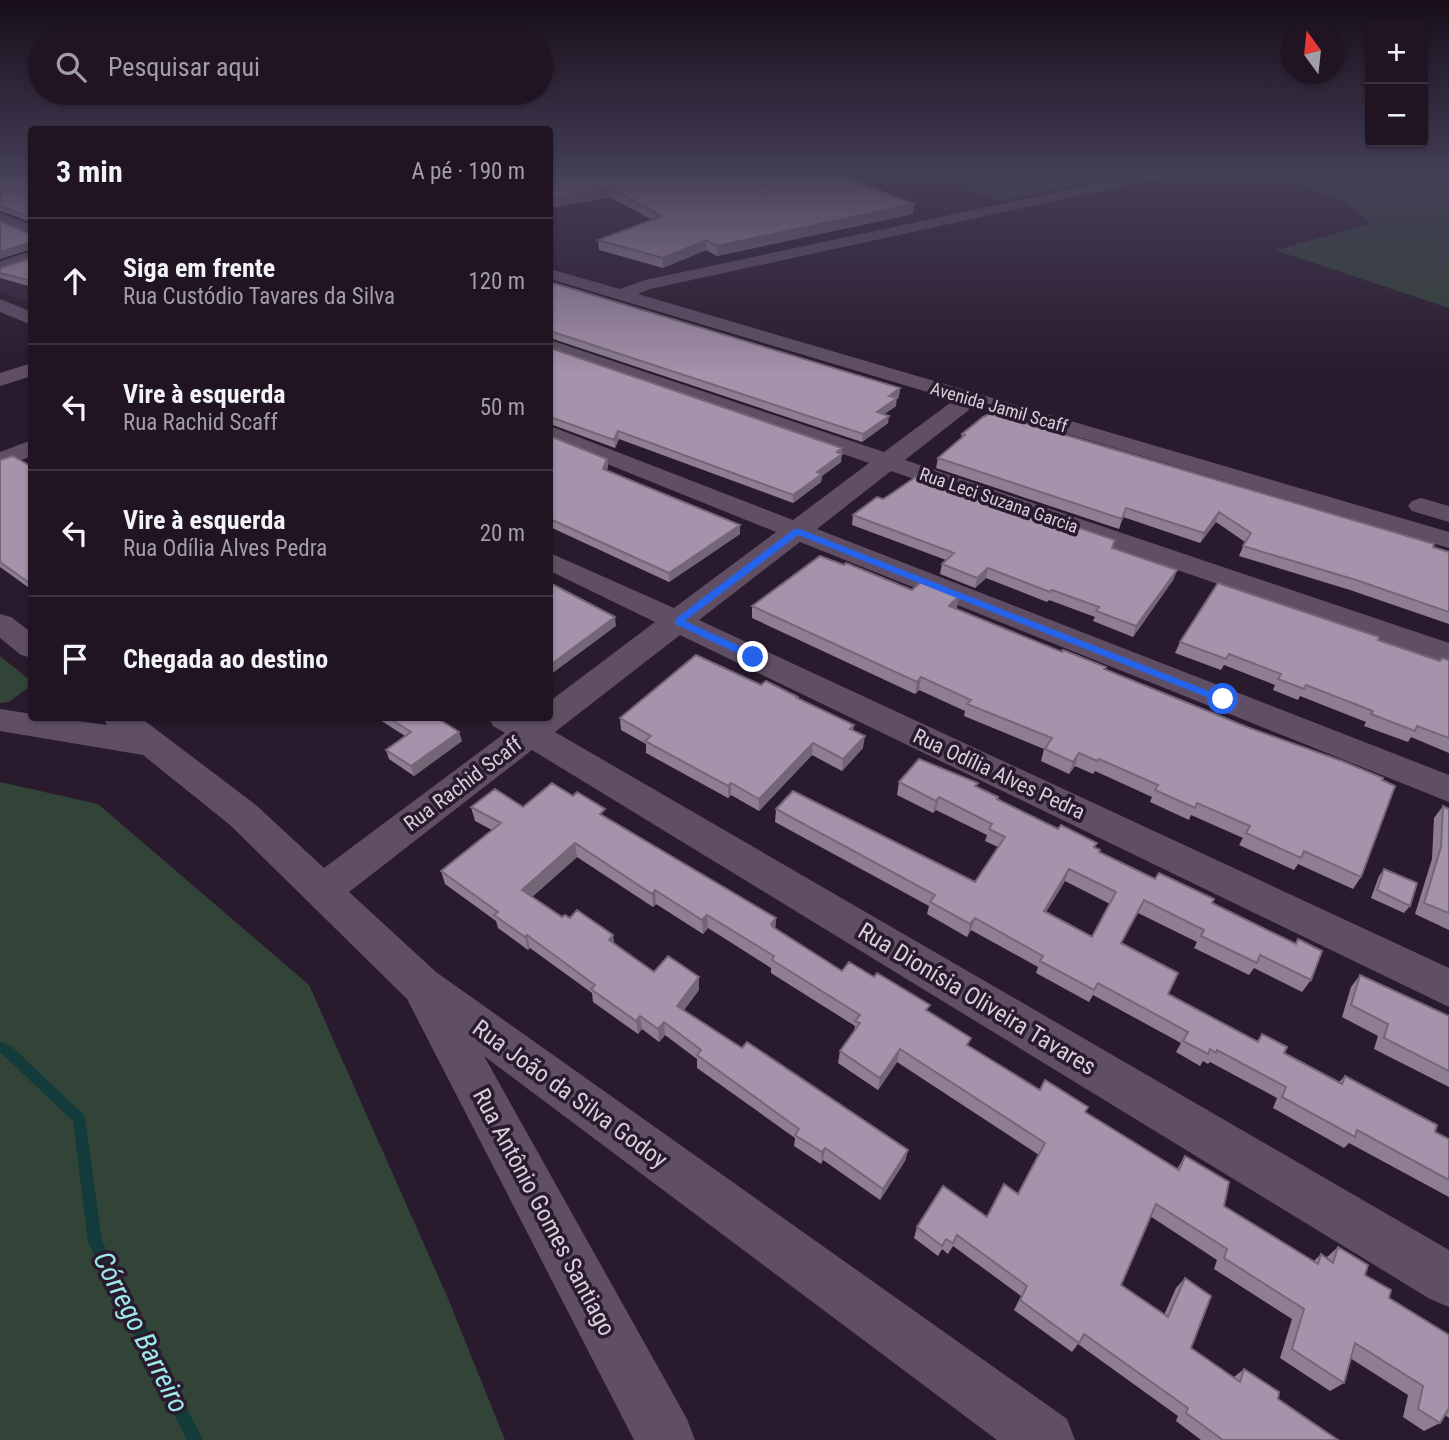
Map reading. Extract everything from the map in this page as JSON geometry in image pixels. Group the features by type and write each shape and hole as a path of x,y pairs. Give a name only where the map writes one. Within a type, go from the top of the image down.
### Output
{"street":[{"path":"621,295 645,285 853,240"},
{"path":"553,257 645,285"},
{"path":"0,267 28,258"},
{"name":"Avenida Jamil Scaff","path":"553,275 1449,540"},
{"path":"0,305 28,317"},
{"name":"Rua Leci Suzana Garcia","path":"553,347 1449,654"},
{"path":"0,380 28,370"},
{"name":"Rua Rachid Scaff","path":"553,702 678,621 971,398"},
{"path":"553,434 1449,789"},
{"path":"0,461 28,449"},
{"path":"1421,506 1449,514"},
{"name":"Rua Odília Alves Pedra","path":"553,562 1449,988"},
{"path":"0,623 28,645"},
{"path":"0,720 136,731"},
{"name":"Rua Rachid Scaff","path":"322,891 518,725"},
{"name":"Rua Dionísia Oliveira Tavares","path":"518,725 1449,1280"},
{"name":"Rua João da Silva Godoy","path":"136,731 243,815 421,985 1046,1440"},
{"name":"Rua Antônio Gomes Santiago","path":"421,985 666,1440"}],"shaded area":[{"path":"28,261 28,303 0,291 0,271"}],"green space":[{"path":"1311,240 1449,240 1449,308 1275,250"},
{"path":"0,656 28,679 28,688 9,702 0,703"},
{"path":"0,782 98,804 309,985 447,1296 505,1440 0,1440"}],"building":[{"path":"0,240 28,240 28,243 0,252"},
{"path":"599,240 706,240 663,258"},
{"path":"706,240 744,240 717,246"},
{"path":"28,259 28,280 0,273 0,268"},
{"path":"553,283 900,388 889,396 897,398 877,412 889,416 863,434 553,332"},
{"path":"553,349 842,448 837,452 842,454 817,472 822,474 793,495 618,431 614,440 553,418"},
{"path":"991,413 1434,544 1433,547 1449,552 1449,612 1243,546 1251,533 1219,512 1204,533 1126,508 1122,519 938,458 965,435 962,434"},
{"path":"553,437 607,459 603,469 740,525 669,573 553,520"},
{"path":"13,456 28,465 28,582 0,562 0,460"},
{"path":"920,474 1115,540 1112,548 1177,570 1136,626 1096,611 1099,607 988,568 977,578 942,564 954,553 853,515 877,497 883,499"},
{"path":"820,556 844,565 846,563 912,590 922,581 959,596 949,606 1106,667 1104,669 1247,727 1383,778 1382,780 1395,786 1361,877 1304,851 1301,858 1246,833 1250,826 1197,803 1195,808 1155,790 1158,785 1099,759 1097,761 1079,753 1073,762 1045,749 1052,738 967,704 971,700 921,677 917,682 752,606"},
{"path":"1218,583 1379,637 1378,640 1440,661 1442,658 1449,660 1449,738 1417,726 1415,731 1306,685 1304,689 1278,679 1281,674 1229,654 1226,659 1180,642"},
{"path":"553,585 615,617 553,663"},
{"path":"696,655 761,685 766,681 854,725 850,729 865,736 843,759 813,743 759,799 731,783 728,786 645,741 651,736 620,718"},
{"path":"394,721 442,721 459,732 411,766 386,750 411,732"},
{"path":"919,759 978,783 975,786 998,797 997,799 1058,829 1061,825 1097,843 1094,847 1100,850 1099,852 1155,879 1159,873 1214,899 1212,903 1296,944 1298,939 1322,951 1311,980 1260,955 1257,963 1201,936 1204,930 1144,900 1121,943 1178,973 1168,994 1258,1042 1262,1034 1287,1047 1284,1053 1342,1084 1345,1076 1437,1125 1435,1132 1449,1139 1449,1180 1357,1130 1355,1137 1282,1097 1286,1087 1217,1050 1216,1053 1210,1049 1208,1054 1183,1041 1188,1032 1098,983 1094,990 1040,961 1043,956 975,918 970,924 930,902 935,895 776,809 793,791 975,882 1005,837 989,829 992,824 939,797 936,801 899,782","holes":["1069,869 1116,892 1092,937 1044,911"]},
{"path":"552,783 573,796 577,792 605,809 600,814 776,918 771,924 773,927 842,971 849,962 874,977 877,973 930,1005 926,1010 971,1038 967,1045 1040,1090 1045,1080 1088,1107 1085,1112 1179,1170 1185,1156 1229,1182 1224,1206 1318,1264 1321,1254 1333,1263 1338,1247 1368,1265 1365,1275 1391,1290 1389,1298 1449,1335 1449,1408 1440,1423 1418,1409 1423,1386 1355,1343 1344,1383 1292,1349 1304,1309 1224,1258 1227,1249 1156,1204 1121,1285 1168,1317 1185,1278 1211,1296 1191,1348 1240,1382 1244,1369 1279,1392 1278,1399 1338,1440 1223,1440 1186,1413 1188,1408 1084,1334 1079,1343 1020,1300 1027,1286 957,1235 953,1243 946,1239 942,1246 917,1227 943,1186 987,1217 1004,1184 1018,1194 1045,1143 900,1049 880,1078 840,1051 860,1023 855,1021 860,1015 772,960 774,956 707,915 702,920 655,890 652,894 575,843 522,890 562,917 565,915 570,918 577,910 613,935 609,940 654,972 668,956 699,977 677,1006 742,1048 747,1042 908,1150 883,1189 825,1148 822,1152 795,1135 799,1129 697,1055 701,1050 664,1022 658,1029 640,1016 636,1021 591,989 595,985 527,935 525,937 494,915 498,912 441,871 501,823 471,807 495,789 523,807"},
{"path":"1443,806 1449,809 1449,913 1424,903 1441,847"},
{"path":"1384,869 1417,883 1410,906 1377,890"},
{"path":"1360,975 1449,1016 1449,1071 1384,1038 1388,1024 1351,1005"}],"waterway":[{"name":"Córrego Barreiro","path":"0,1047 6,1049 79,1118 95,1242 195,1440"}],"route":[{"path":"753,657 678,621 797,531 1223,699"}]}
